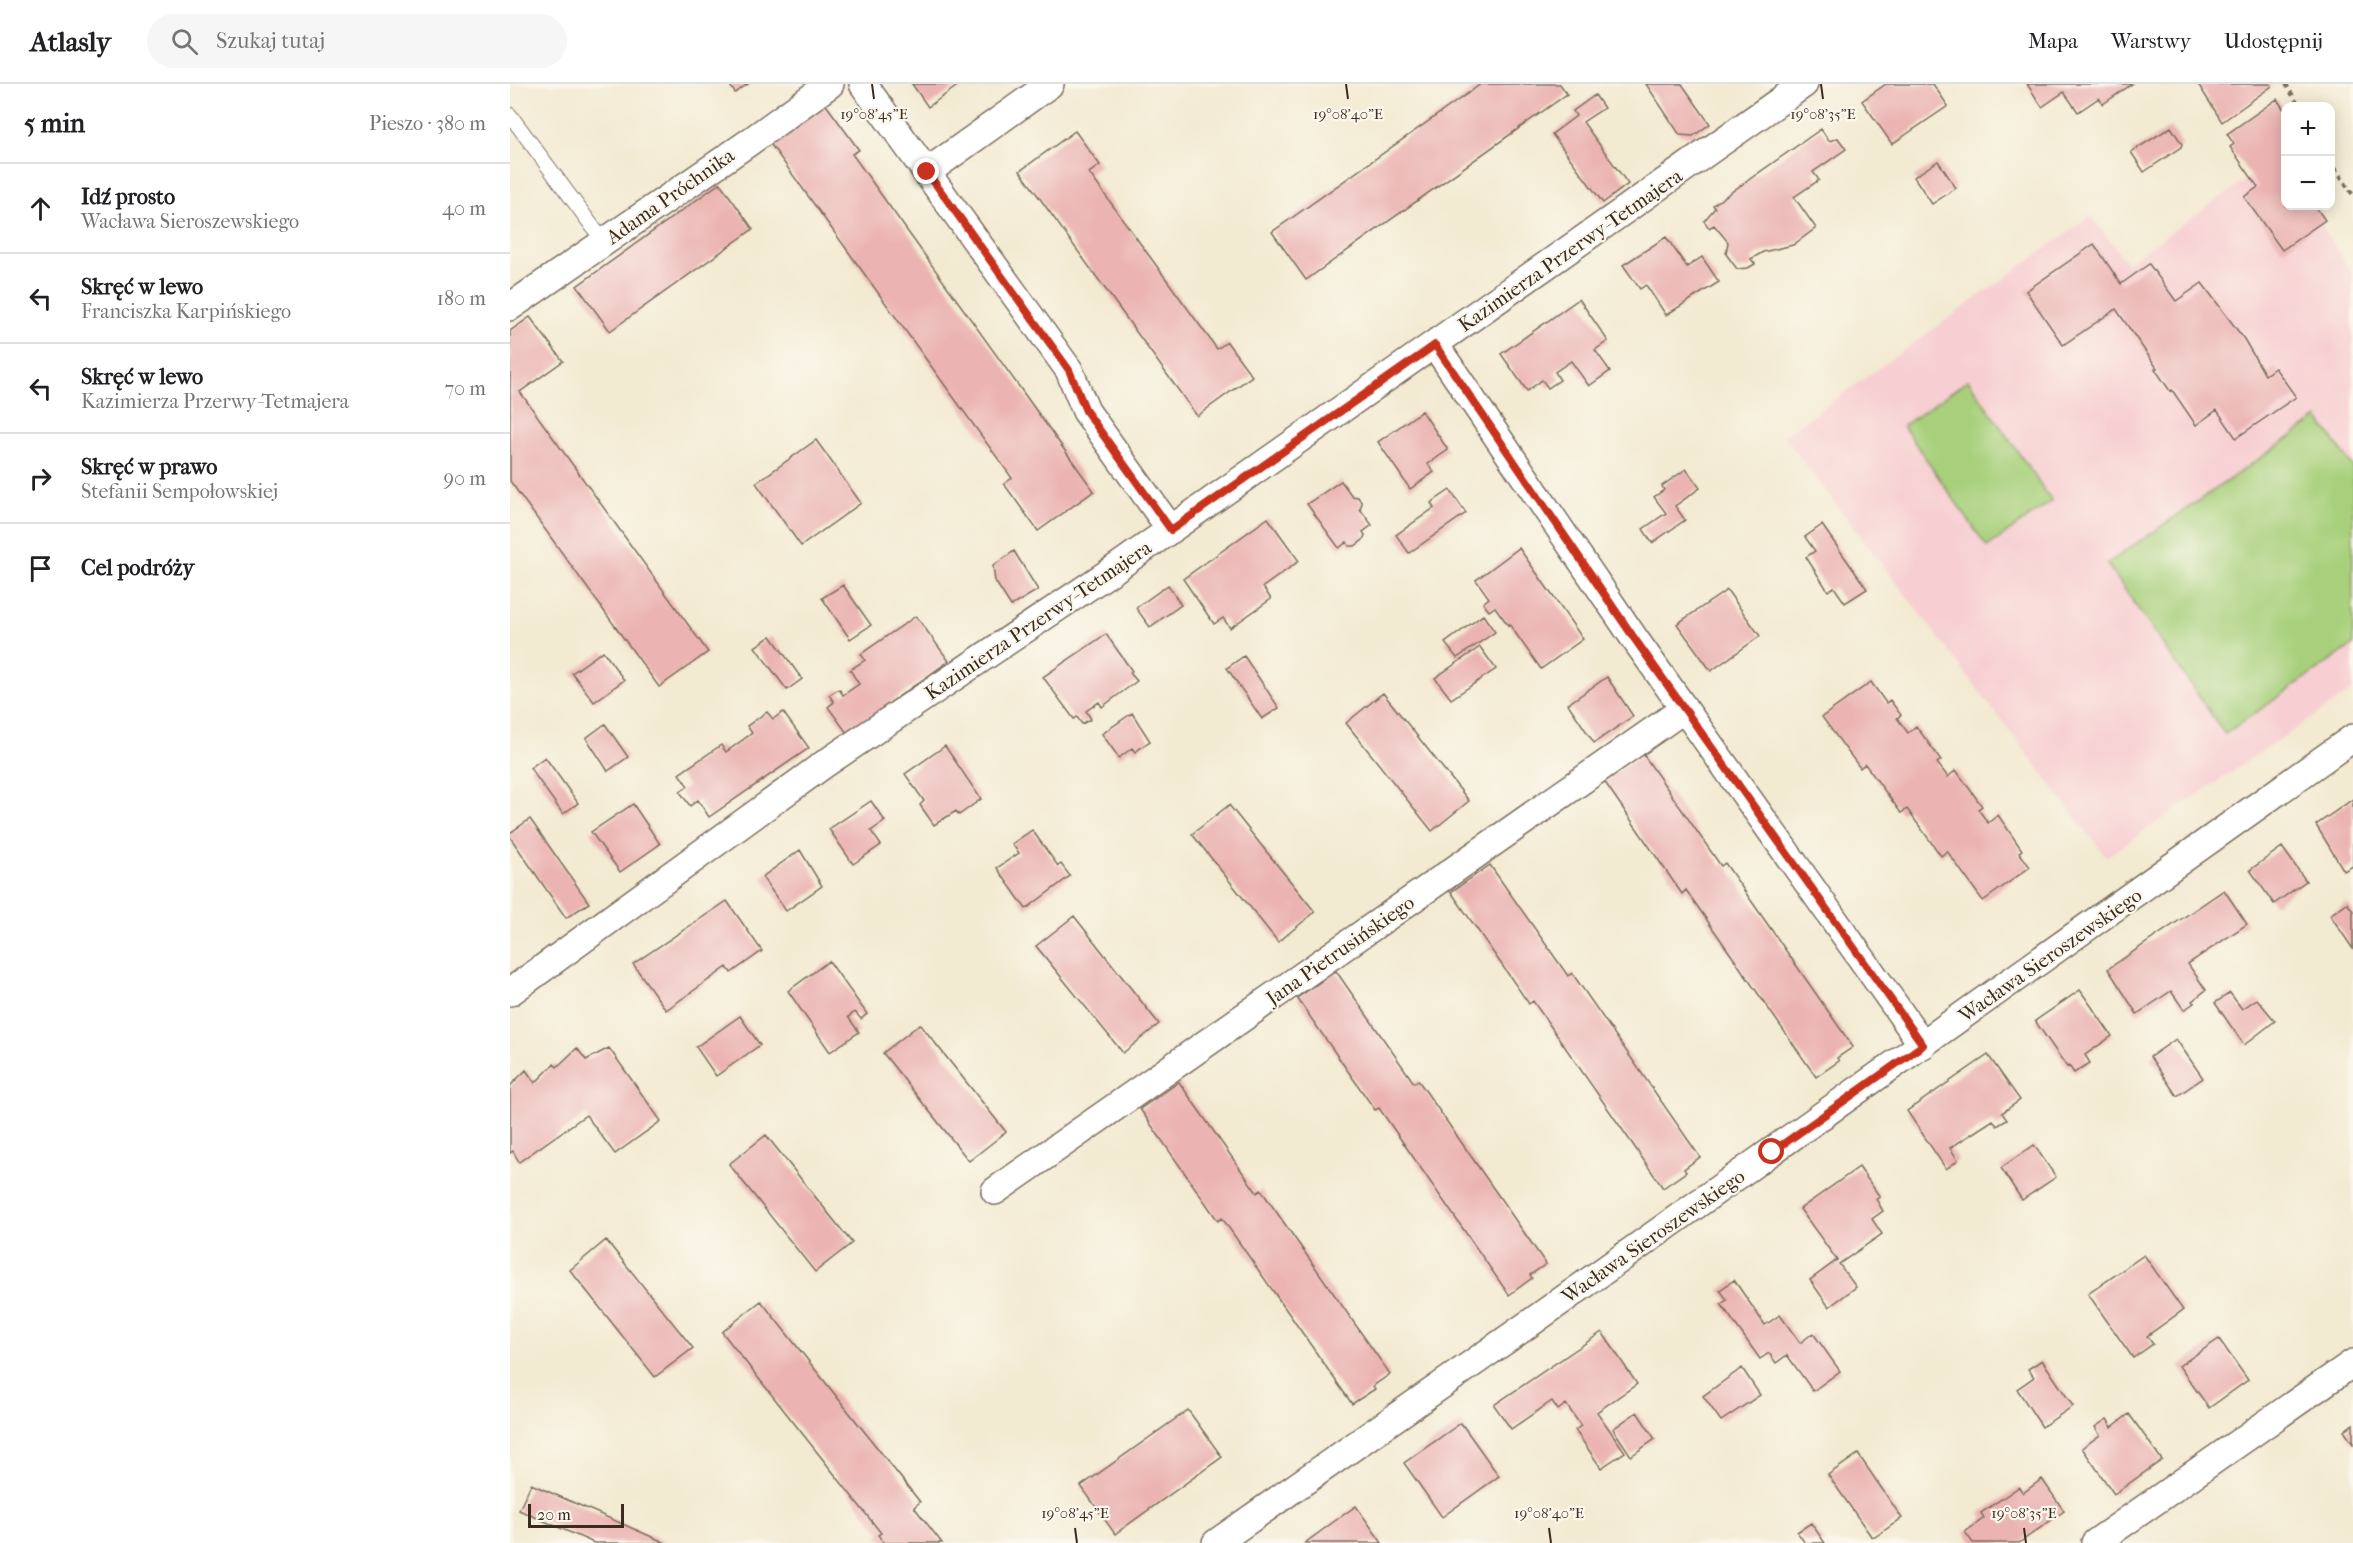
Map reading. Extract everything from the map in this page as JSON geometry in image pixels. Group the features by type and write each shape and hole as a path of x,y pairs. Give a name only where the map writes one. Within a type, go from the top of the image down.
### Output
{"street":[{"name":"Adama Próchnika","path":"510,307 830,84"},
{"path":"863,84 1069,370 1086,411 1171,530"},
{"path":"927,172 1050,84"},
{"name":"Kazimierza Przerwy-Tetmajera","path":"510,992 823,765 1171,530 1804,84"},
{"path":"1435,345 1684,710 1923,1045"},
{"name":"Jana Pietrusińskiego","path":"995,1191 1684,710"},
{"name":"Wacława Sieroszewskiego","path":"1216,1543 1923,1045 2353,738"},
{"path":"2095,1543 2353,1363"}],"lane":[{"path":"510,115 604,242"}],"path":[{"path":"2286,84 2297,102"},
{"path":"2335,166 2353,195"}],"shaded area":[{"path":"2281,155 2281,210 2313,210 2353,277 2353,690 2106,857 1784,436 2091,216 2127,263"}],"green space":[{"path":"1968,380 2052,501 1987,547 1903,426"},
{"path":"2318,418 2353,467 2353,645 2225,734 2107,564"}],"building":[{"path":"729,84 748,84 735,93"},
{"path":"912,84 960,84 928,107"},
{"path":"1481,84 1560,84 1567,94 1306,280 1272,232"},
{"path":"1646,84 1682,84 1710,124 1693,136 1680,135"},
{"path":"1886,84 1933,84 1948,106 1892,144 1862,101"},
{"path":"2027,84 2132,84 2103,104 2099,98 2078,112 2064,92 2042,107"},
{"path":"2198,84 2271,84 2272,86 2222,122"},
{"path":"1595,95 1604,108 1583,122 1628,184 1603,203 1552,134 1576,116 1573,111"},
{"path":"2277,99 2281,105 2281,210 2318,210 2325,220 2282,250 2244,197 2258,187 2230,147 2234,144 2227,134"},
{"path":"824,102 859,150 852,154 1094,491 1038,531 1004,484 1012,478 769,142"},
{"path":"2171,127 2182,144 2181,147 2144,172 2131,152"},
{"path":"1821,129 1829,141 1838,138 1846,149 1813,172 1819,180 1794,197 1816,228 1793,245 1763,252 1751,259 1755,264 1748,268 1737,269 1726,254 1728,242 1714,225 1709,228 1704,221 1715,208 1713,205"},
{"path":"1075,131 1100,165 1089,173 1217,349 1227,342 1252,376 1197,416 1020,171"},
{"path":"1938,161 1956,188 1932,204 1914,177"},
{"path":"720,183 753,229 610,331 577,286"},
{"path":"1666,237 1687,267 1702,257 1719,282 1666,315 1646,285 1640,289 1623,265"},
{"path":"2094,244 2121,284 2149,264 2176,301 2202,283 2244,339 2265,375 2275,368 2296,397 2236,438 2217,410 2196,425 2172,390 2170,391 2116,309 2063,345 2026,291"},
{"path":"1579,299 1608,341 1595,350 1610,371 1589,386 1571,361 1555,372 1560,380 1548,388 1542,380 1527,391 1501,354"},
{"path":"530,317 563,361 520,392 708,652 659,687 510,481 510,331"},
{"path":"1422,411 1448,450 1428,464 1434,472 1410,489 1378,442"},
{"path":"816,440 861,503 801,546 756,483"},
{"path":"1686,469 1700,488 1675,506 1685,520 1652,543 1643,529 1666,513 1654,497 1664,490 1662,486"},
{"path":"1341,481 1352,496 1358,497 1362,503 1360,509 1372,525 1363,532 1365,535 1363,540 1355,546 1349,546 1347,542 1339,548 1307,504"},
{"path":"1450,490 1466,513 1409,553 1396,535 1434,508 1431,503"},
{"path":"1268,518 1299,561 1263,587 1271,599 1230,628 1223,618 1214,624 1183,579"},
{"path":"1822,525 1867,589 1845,603 1834,587 1828,591 1806,557 1815,551 1805,537"},
{"path":"1519,548 1583,639 1541,669 1495,607 1489,611 1483,603 1489,598 1476,580"},
{"path":"1014,551 1038,590 1011,606 995,581 993,566"},
{"path":"843,585 871,625 850,639 822,598"},
{"path":"1168,585 1181,605 1150,627 1136,608"},
{"path":"1727,590 1760,636 1711,671 1677,624"},
{"path":"1483,615 1495,632 1457,658 1445,643"},
{"path":"916,616 949,661 847,733 828,707 834,702 829,695 839,689 843,695 859,684 850,670 865,660 861,654"},
{"path":"1106,634 1137,681 1102,707 1099,702 1086,711 1091,719 1082,724 1077,717 1074,719 1043,677"},
{"path":"771,636 802,679 787,690 755,647"},
{"path":"1480,647 1496,669 1451,699 1435,678"},
{"path":"603,651 624,680 594,702 572,673"},
{"path":"1244,656 1279,708 1262,719 1227,668"},
{"path":"1607,677 1633,716 1594,743 1568,704"},
{"path":"1871,682 1886,703 1890,700 1901,715 1897,718 1908,733 1916,726 1941,760 1937,763 1948,777 1956,770 1982,806 1978,809 1988,823 1998,815 2022,850 2019,852 2030,867 1983,901 1947,851 1941,856 1907,809 1901,813 1865,764 1860,768 1822,717"},
{"path":"1383,693 1469,801 1432,831 1346,723"},
{"path":"767,712 773,719 783,712 809,748 709,817 698,800 690,806 680,792 688,786 679,774 721,745 726,752 752,733 747,726"},
{"path":"1132,713 1150,741 1135,752 1132,748 1119,758 1102,734"},
{"path":"605,724 628,757 608,771 586,738"},
{"path":"945,746 981,799 959,815 956,811 934,825 920,805 924,801 905,774"},
{"path":"1643,754 1721,866 1725,863 1853,1047 1837,1058 1839,1061 1816,1077 1686,890 1682,894 1604,781"},
{"path":"545,757 578,803 563,814 530,768"},
{"path":"2353,799 2353,866 2344,871 2316,825"},
{"path":"871,801 885,821 871,831 881,845 853,864 829,829"},
{"path":"633,804 660,844 620,872 591,832"},
{"path":"1229,805 1315,912 1278,942 1192,834"},
{"path":"530,819 589,903 566,918 510,837 510,833"},
{"path":"1032,830 1058,866 1061,864 1070,876 1026,909 997,868 1019,853 1012,844"},
{"path":"2282,847 2306,881 2274,904 2250,870"},
{"path":"800,850 822,886 786,911 762,877"},
{"path":"1490,865 1568,976 1572,973 1700,1157 1684,1169 1686,1172 1663,1188 1533,1001 1529,1004 1451,892"},
{"path":"2224,890 2247,924 2188,964 2206,990 2184,1010 2171,991 2137,1014 2108,969"},
{"path":"727,901 762,951 731,973 727,967 666,1010 633,964"},
{"path":"2347,903 2353,911 2353,949 2330,915"},
{"path":"1074,916 1159,1024 1123,1053 1036,946"},
{"path":"829,961 867,1014 861,1019 855,1012 848,1017 859,1032 830,1052 788,991"},
{"path":"1336,971 1414,1083 1418,1080 1546,1264 1530,1275 1532,1278 1509,1295 1379,1108 1375,1110 1297,998"},
{"path":"2080,990 2112,1036 2085,1055 2090,1063 2074,1073 2069,1066 2067,1067 2035,1021"},
{"path":"2230,993 2242,1009 2257,999 2275,1021 2244,1045 2215,1003"},
{"path":"740,1016 760,1045 716,1076 696,1047"},
{"path":"920,1024 1006,1132 969,1161 883,1053"},
{"path":"2176,1039 2203,1078 2177,1096 2150,1057"},
{"path":"577,1048 586,1060 609,1048 661,1121 615,1154 586,1115 519,1162 513,1151 510,1153 510,1086 526,1070 535,1083 554,1064 557,1067"},
{"path":"1988,1055 2020,1100 2002,1113 2007,1120 1997,1126 1993,1120 1950,1148 1958,1160 1946,1169 1907,1111"},
{"path":"1179,1082 1257,1193 1261,1190 1390,1374 1373,1386 1375,1389 1352,1404 1222,1218 1218,1221 1140,1109"},
{"path":"766,1135 852,1243 815,1272 729,1164"},
{"path":"2034,1145 2056,1177 2022,1200 2001,1168"},
{"path":"1859,1167 1880,1197 1876,1199 1883,1211 1872,1219 1882,1234 1839,1264 1856,1287 1829,1307 1810,1280 1837,1260 1800,1209"},
{"path":"606,1240 693,1348 655,1377 570,1270"},
{"path":"2144,1255 2183,1310 2147,1336 2153,1344 2133,1358 2088,1294"},
{"path":"1734,1280 1765,1325 1780,1315 1800,1343 1813,1333 1840,1371 1813,1391 1787,1355 1776,1363 1769,1353 1760,1359 1721,1304 1727,1300 1720,1290"},
{"path":"761,1301 920,1502 914,1507 942,1543 884,1543 878,1535 881,1533 722,1332"},
{"path":"1602,1332 1637,1384 1597,1412 1625,1452 1601,1468 1575,1430 1581,1426 1566,1404 1558,1410 1552,1401 1511,1429 1494,1405"},
{"path":"2219,1339 2248,1380 2209,1408 2179,1366"},
{"path":"2042,1360 2073,1406 2042,1427 2017,1389 2034,1377 2028,1369"},
{"path":"1742,1368 1760,1395 1721,1421 1703,1396"},
{"path":"1188,1410 1222,1457 1115,1534 1081,1486"},
{"path":"1637,1412 1655,1439 1631,1456 1613,1429"},
{"path":"2129,1414 2162,1460 2114,1494 2082,1448 2100,1435 2095,1427 2107,1419 2112,1427"},
{"path":"1461,1423 1499,1476 1442,1517 1404,1463"},
{"path":"2353,1424 2353,1444 2344,1431"},
{"path":"1858,1454 1902,1518 1875,1537 1871,1536 1828,1475"},
{"path":"2042,1479 2064,1511 2019,1543 1973,1543 1965,1532 1984,1518 1981,1513 2019,1487 2023,1493"},
{"path":"531,1484 666,1543 594,1543 519,1510"},
{"path":"1356,1506 1382,1543 1305,1543 1332,1523"},
{"path":"1811,1523 1825,1543 1805,1543 1797,1532"}],"route":[{"path":"927,172 1069,370 1086,411 1171,530 1435,345 1634,638 1923,1045 1772,1152"}]}
